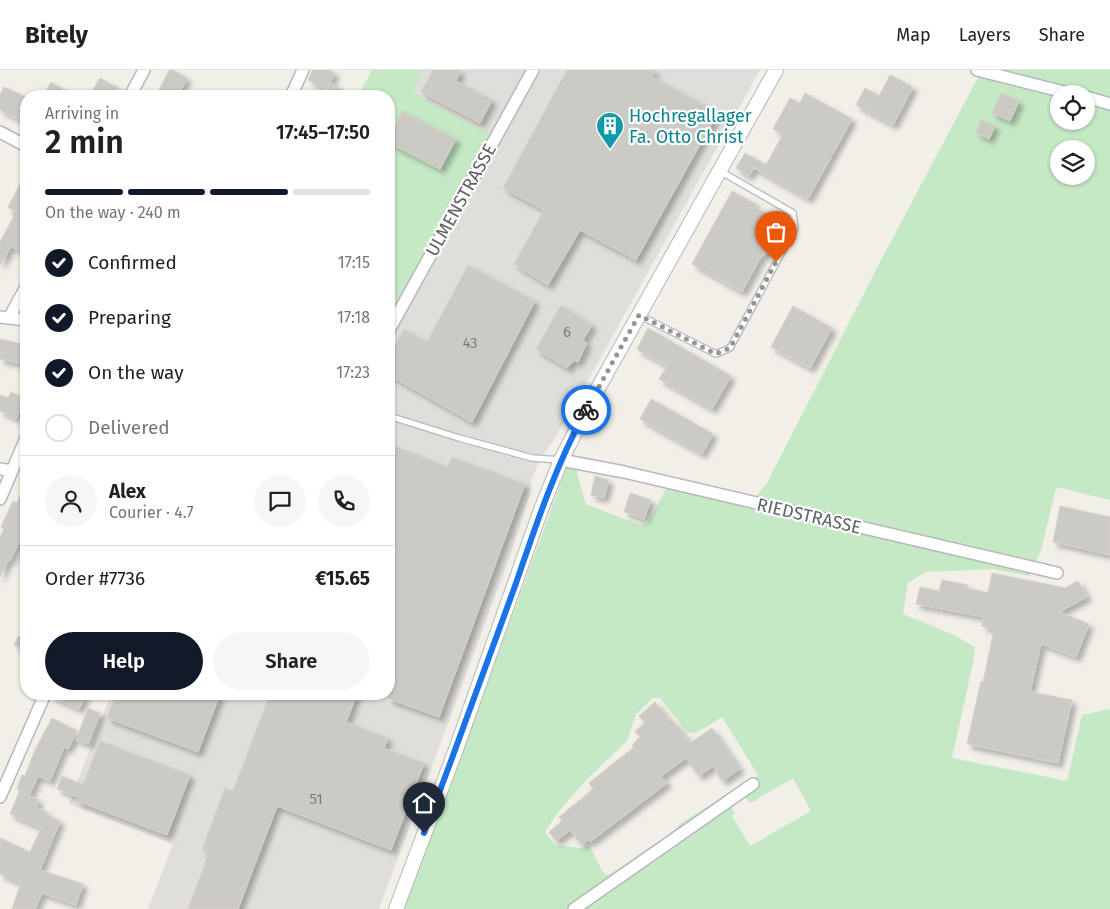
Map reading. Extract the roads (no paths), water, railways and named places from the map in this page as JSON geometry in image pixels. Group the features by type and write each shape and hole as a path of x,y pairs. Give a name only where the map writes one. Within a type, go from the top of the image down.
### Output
{"street":[{"path":"133,90 144,70"},
{"path":"294,90 304,70"},
{"name":"ULMENSTRASSE","path":"395,319 533,70"},
{"path":"396,909 455,752 560,460 576,427 776,70"},
{"path":"977,70 1050,88"},
{"path":"1095,100 1110,104"},
{"path":"0,132 20,143"},
{"path":"20,296 5,318 20,319"},
{"path":"0,499 20,452"},
{"name":"RIEDSTRASSE","path":"560,460 624,472 1056,573"},
{"path":"0,469 12,471"},
{"path":"0,797 41,700"},
{"path":"574,909 753,784"}],"lane":[{"path":"639,315 716,354 730,348 795,228 794,213 720,171"},
{"path":"395,418 451,436 532,458 560,460"}],"place":[{"name":"Hochregallager Fa. Otto Christ","path":"610,150"}]}
